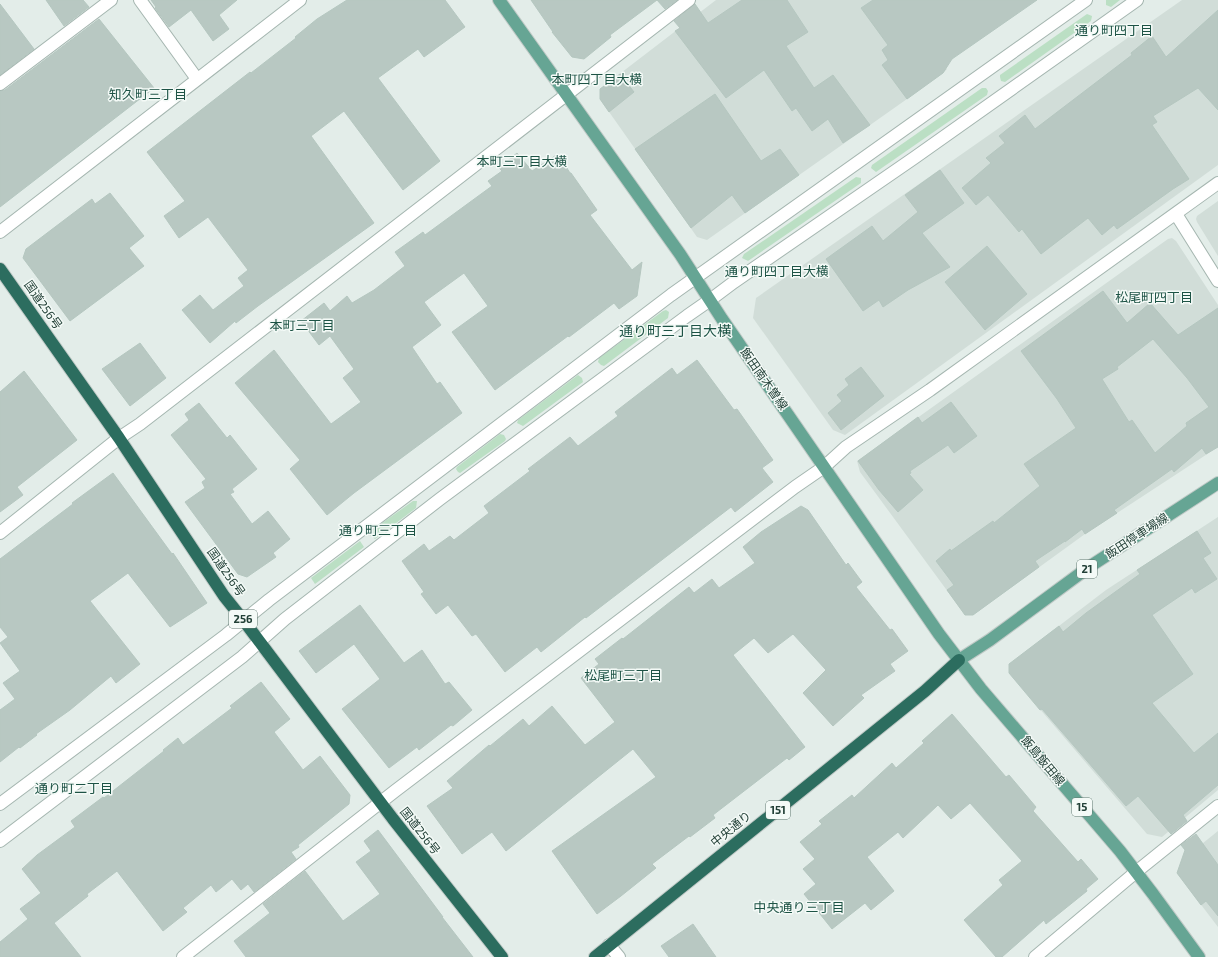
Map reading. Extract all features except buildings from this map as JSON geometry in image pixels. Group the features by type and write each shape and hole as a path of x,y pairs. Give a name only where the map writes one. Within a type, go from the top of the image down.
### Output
{"highway":[{"name":"国道256号","path":"0,269 119,438 224,596 244,620 380,802 502,957"},
{"name":"中央通り","path":"595,957 925,691 959,660"}],"main road":[{"name":"飯田南木曽線","path":"499,0 680,254 824,467 939,634 959,660"},
{"name":"飯田停車場線","path":"959,660 990,640 1089,567 1218,483"},
{"name":"飯島飯田線","path":"959,660 1136,872 1199,957"}],"street":[{"path":"0,84 111,0"},
{"path":"140,0 197,79"},
{"path":"0,232 300,0"},
{"path":"0,533 119,438 140,424 690,0"},
{"path":"0,804 671,295 1086,0"},
{"path":"0,841 242,657 285,619 440,499 681,320 914,158 1137,0"},
{"path":"183,957 380,802 824,467 846,448 930,390 1218,183"},
{"path":"1176,214 1218,281"},
{"path":"1035,957 1136,872 1218,806"},
{"path":"609,945 619,957"}],"shaded area":[{"path":"716,0 895,0 943,67 947,69 907,99 707,240 697,237 600,99 600,89"},
{"path":"1182,0 1218,0 1218,165 845,435 833,430 753,318 756,298"},
{"path":"1218,201 1218,256 1196,219 1197,216"},
{"path":"1172,238 1176,241 1218,305 1218,447 1085,534 973,615 965,615 860,472 857,461 1168,239"},
{"path":"1218,517 1218,790 1162,837 1147,834 1009,673 1009,664 1106,590"},
{"path":"1218,831 1218,927 1177,873 1182,860"}],"green space":[{"path":"1106,0 1120,0 1111,7 1106,5"},
{"path":"1087,14 1092,16 1091,21 1005,82 1001,81 1000,75"},
{"path":"982,88 986,88 988,91 987,95 876,172 871,168 872,165"},
{"path":"856,177 861,178 861,183 748,261 742,258 744,254"},
{"path":"666,310 669,312 668,318 604,366 598,362 599,358"},
{"path":"578,375 582,378 583,382 523,426 517,423 518,420"},
{"path":"500,434 504,435 506,439 505,441 460,473 458,472 456,469 457,467"},
{"path":"413,501 417,501 416,508 375,539 370,535 371,531"},
{"path":"360,541 364,547 315,584 311,578"}],"district":[{"name":"通り町四丁目","path":"1114,30"},
{"name":"本町四丁目大横","path":"597,79"},
{"name":"知久町三丁目","path":"148,94"},
{"name":"本町三丁目大横","path":"522,161"},
{"name":"通り町四丁目大横","path":"777,271"},
{"name":"松尾町四丁目","path":"1154,297"},
{"name":"本町三丁目","path":"302,325"},
{"name":"通り町三丁目大横","path":"675,331"},
{"name":"通り町三丁目","path":"378,530"},
{"name":"松尾町三丁目","path":"623,675"},
{"name":"通り町二丁目","path":"74,788"},
{"name":"中央通り三丁目","path":"799,907"}]}
